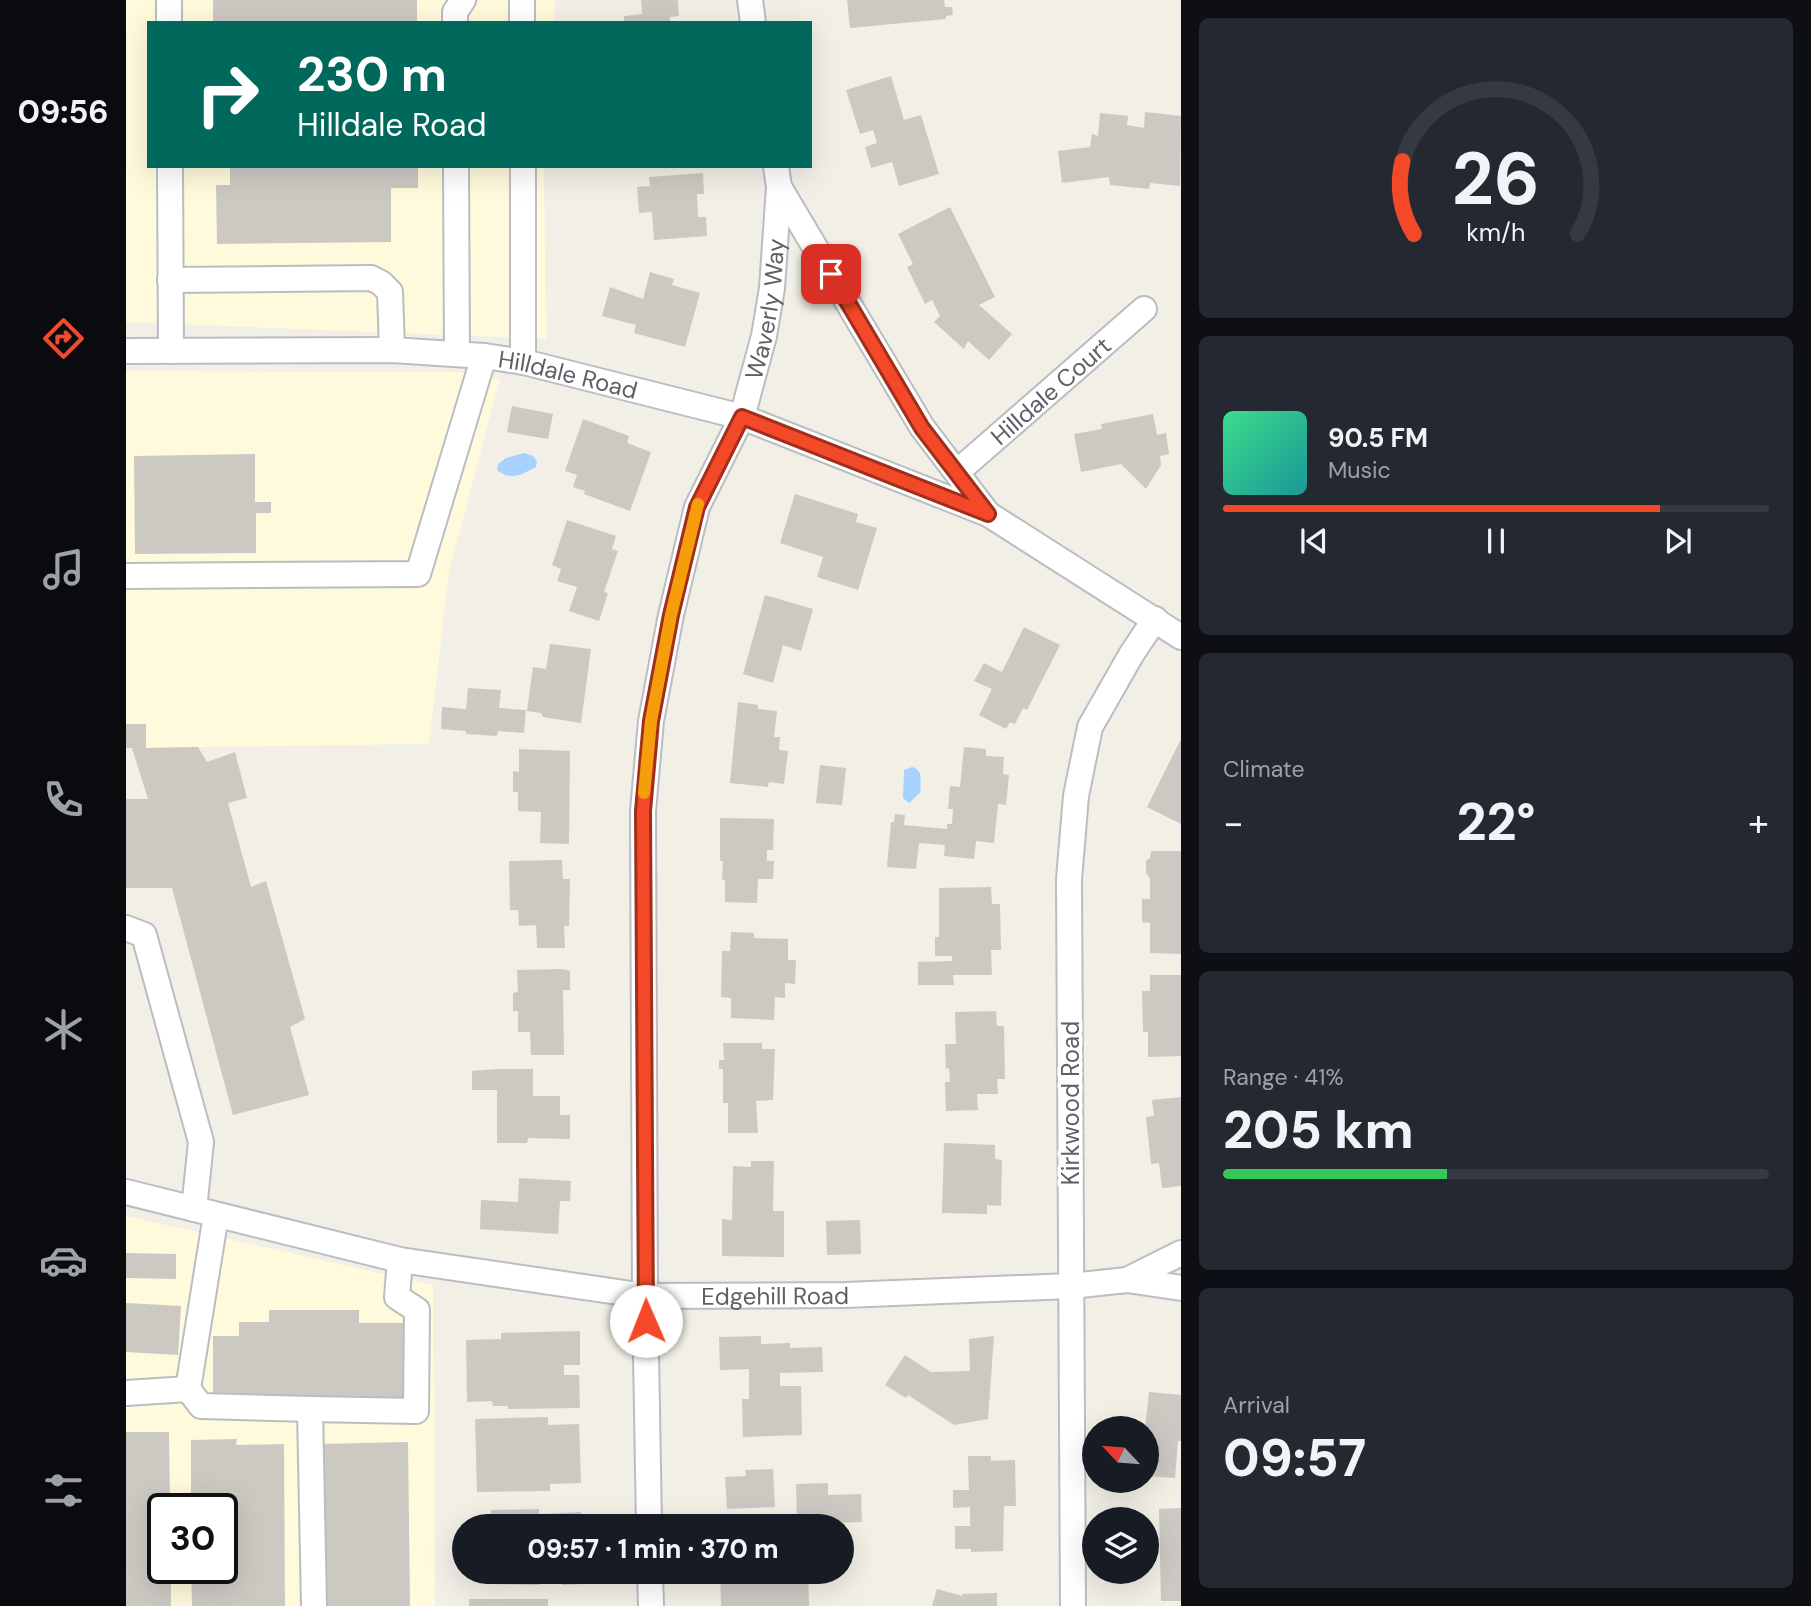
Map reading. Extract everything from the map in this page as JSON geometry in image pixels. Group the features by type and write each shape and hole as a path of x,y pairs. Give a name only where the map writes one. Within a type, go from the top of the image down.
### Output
{"street":[{"path":"169,0 169,21"},
{"path":"455,21 455,12 463,0"},
{"path":"522,0 522,21"},
{"path":"750,0 753,21"},
{"path":"170,168 171,351"},
{"path":"456,168 457,354"},
{"path":"523,168 523,362"},
{"name":"Hilldale Road","path":"778,176 922,428 988,514"},
{"name":"Waverly Way","path":"649,1514 643,811 651,721 671,615 697,507 742,417 765,336 772,288 778,176"},
{"path":"170,280 371,278 390,292 392,350"},
{"name":"Hilldale Court","path":"957,471 1144,309"},
{"name":"Hilldale Road","path":"126,351 392,350 485,356 523,362 742,417 988,514 1181,637"},
{"path":"126,576 418,574 485,356"},
{"name":"Kirkwood Road","path":"1073,1606 1069,879 1076,796 1090,727 1155,619"},
{"path":"126,928 144,935 201,1142 205,1212 188,1389 201,1406 416,1411 416,1310 397,1297 400,1260"},
{"name":"Edgehill Road","path":"126,1192 400,1260 645,1296 845,1295 1071,1286 1127,1280 1181,1288"},
{"path":"1127,1280 1181,1253"},
{"path":"126,1393 188,1389"},
{"path":"310,1409 314,1606"},
{"path":"650,1584 651,1606"}],"shaded area":[{"path":"126,0 555,0 553,21 147,21 147,168 544,168 546,339 126,322"},
{"path":"126,371 456,372 500,379 449,572 429,744 126,748"},
{"path":"126,1216 433,1285 435,1606 126,1606"}],"water":[{"path":"524,453 533,456 537,461 536,467 512,476 497,470 498,464 506,458"},
{"path":"912,767 919,771 921,792 909,803 903,798 904,770"}],"building":[{"path":"213,0 417,0 417,21 213,21"},
{"path":"641,0 678,0 679,16 670,17 670,21 624,21 624,16 642,14"},
{"path":"847,0 944,0 945,7 952,7 953,15 946,16 946,19 850,28"},
{"path":"891,76 904,120 921,115 939,174 899,186 892,162 871,168 865,147 877,143 873,130 860,134 846,90"},
{"path":"1145,112 1181,116 1180,186 1150,183 1149,189 1110,185 1109,177 1062,183 1058,151 1090,147 1092,134 1098,136 1100,113 1128,116 1127,125 1144,128"},
{"path":"230,168 418,168 418,188 391,188 391,242 217,244 216,185 230,185"},
{"path":"703,173 704,194 697,194 698,217 706,217 707,236 654,240 652,212 639,213 637,187 650,186 649,177"},
{"path":"950,207 995,297 979,305 1012,334 989,360 968,341 964,349 934,322 940,316 932,300 925,304 907,267 913,264 898,234"},
{"path":"650,272 674,279 672,285 700,293 685,347 634,333 636,325 602,316 610,287 643,299"},
{"path":"512,406 553,414 548,439 507,432"},
{"path":"1153,414 1157,435 1166,433 1169,454 1160,456 1161,465 1146,489 1121,464 1081,472 1074,434 1102,429 1101,424"},
{"path":"583,419 629,436 627,443 651,452 630,511 584,494 585,491 573,487 577,475 565,471"},
{"path":"255,454 255,502 271,502 271,513 256,513 256,553 135,554 134,456"},
{"path":"795,494 858,514 856,522 877,528 858,590 817,577 823,557 780,543"},
{"path":"567,520 616,536 612,549 618,551 604,592 608,593 599,621 569,611 577,587 557,581 561,569 552,565"},
{"path":"765,595 813,609 801,651 783,645 773,683 743,674"},
{"path":"1024,627 1060,645 1027,710 1023,708 1015,724 1010,722 1006,729 979,715 992,689 974,681 984,663 1002,672"},
{"path":"550,644 591,649 581,723 543,717 541,713 527,711 533,667 546,669"},
{"path":"468,688 501,690 499,708 526,710 524,733 498,731 497,736 441,729 442,707 466,709"},
{"path":"738,702 758,705 758,709 777,711 774,737 780,737 779,750 788,751 784,784 769,782 768,787 730,783"},
{"path":"126,724 146,724 146,748 198,747 207,762 235,752 247,798 228,803 251,887 266,881 305,1019 290,1027 309,1095 233,1115 172,888 126,888 126,799 148,799 132,748 126,748"},
{"path":"1181,739 1181,824 1147,807"},
{"path":"964,747 986,749 986,756 1004,757 1003,774 1009,775 1006,805 998,804 994,843 976,841 974,859 944,856 945,845 919,843 916,869 887,867 891,822 894,822 895,814 905,815 904,825 947,829 947,824 952,824 953,809 948,809 950,786 960,787"},
{"path":"519,749 570,751 569,844 540,843 541,812 518,811 518,792 513,792 513,771 519,772"},
{"path":"820,765 846,768 842,805 816,803"},
{"path":"720,818 774,819 773,850 767,850 767,861 774,861 773,879 758,879 757,903 725,902 723,861 720,861"},
{"path":"1151,851 1181,851 1181,954 1150,953 1150,923 1142,922 1142,899 1150,899 1150,878 1146,873 1146,861 1150,858"},
{"path":"562,860 563,879 570,879 569,926 564,926 565,948 537,948 536,925 519,926 518,910 510,910 509,861"},
{"path":"991,887 992,904 1000,904 1001,950 991,950 992,975 953,975 954,985 918,985 918,962 952,961 952,956 935,956 935,937 939,937 939,888"},
{"path":"731,932 754,933 754,938 788,939 788,960 796,960 795,984 785,983 785,998 775,997 774,1020 731,1018 731,998 721,997 722,951 730,951"},
{"path":"517,970 570,971 570,990 563,990 564,1055 531,1055 530,1032 518,1032 518,1011 513,1011 513,993 518,992"},
{"path":"1150,975 1181,975 1181,1056 1148,1057 1148,1032 1143,1032 1142,991 1150,991"},
{"path":"996,1011 997,1026 1004,1026 1005,1079 997,1079 998,1094 977,1094 978,1110 946,1111 945,1082 950,1082 949,1068 946,1069 945,1044 956,1044 955,1012"},
{"path":"723,1043 762,1043 762,1049 775,1049 773,1100 756,1101 758,1133 728,1133 728,1103 723,1103 723,1069 719,1069 719,1060 724,1060"},
{"path":"533,1069 533,1096 560,1096 560,1115 570,1115 570,1139 528,1138 527,1143 497,1143 497,1090 472,1090 472,1071"},
{"path":"1181,1097 1181,1186 1162,1188 1159,1163 1151,1164 1146,1117 1154,1116 1152,1100"},
{"path":"944,1143 995,1145 995,1159 1002,1160 1001,1206 987,1205 987,1214 942,1213"},
{"path":"751,1161 774,1161 773,1211 784,1211 784,1257 722,1256 722,1219 732,1220 733,1166 751,1167"},
{"path":"519,1178 571,1181 570,1201 560,1201 558,1234 480,1229 481,1200 518,1202"},
{"path":"860,1220 861,1254 827,1255 826,1221"},
{"path":"126,1253 176,1254 176,1279 126,1278"},
{"path":"126,1303 181,1306 178,1355 126,1352"},
{"path":"269,1310 359,1310 359,1323 407,1323 406,1399 213,1399 213,1336 239,1336 239,1322 269,1322"},
{"path":"580,1331 580,1365 564,1365 564,1375 579,1375 580,1408 508,1409 508,1406 493,1406 492,1401 467,1402 466,1340 501,1339 501,1333"},
{"path":"761,1336 761,1344 790,1343 790,1348 822,1347 823,1372 780,1373 780,1386 801,1386 802,1435 743,1437 742,1399 749,1399 749,1369 720,1370 719,1337"},
{"path":"994,1336 988,1419 954,1425 908,1395 906,1398 885,1385 905,1355 931,1372 970,1371 969,1339"},
{"path":"1149,1392 1181,1395 1181,1441 1178,1441 1175,1478 1159,1477 1159,1416 1146,1416"},
{"path":"548,1417 548,1425 579,1424 581,1483 550,1484 550,1491 477,1492 475,1419"},
{"path":"126,1432 169,1432 170,1493 147,1493 147,1584 171,1584 171,1606 126,1606"},
{"path":"237,1439 236,1445 284,1444 285,1606 192,1606 191,1584 238,1584 238,1493 191,1493 191,1440"},
{"path":"408,1442 410,1606 323,1606 321,1444"},
{"path":"968,1456 991,1456 991,1461 1015,1460 1016,1506 1004,1506 1003,1551 971,1552 971,1549 955,1549 955,1526 970,1526 970,1507 953,1508 953,1490 969,1490"},
{"path":"773,1469 775,1507 727,1509 725,1477 746,1476 745,1470"},
{"path":"828,1483 828,1495 861,1494 862,1522 854,1522 854,1514 797,1514 796,1484"},
{"path":"1181,1508 1181,1601 1161,1601 1159,1509"},
{"path":"539,1509 539,1514 491,1514 491,1510"},
{"path":"581,1512 581,1514 539,1514"},
{"path":"720,1584 808,1584 809,1606 721,1606"},
{"path":"937,1589 962,1596 997,1593 997,1606 932,1606"},
{"path":"469,1599 548,1599 548,1606 469,1606"}],"slow traffic":[{"path":"644,793 651,721 671,615 698,504"}],"route":[{"path":"646,1321 643,811 651,721 671,615 697,507 742,417 988,514 922,428 831,274"}]}
